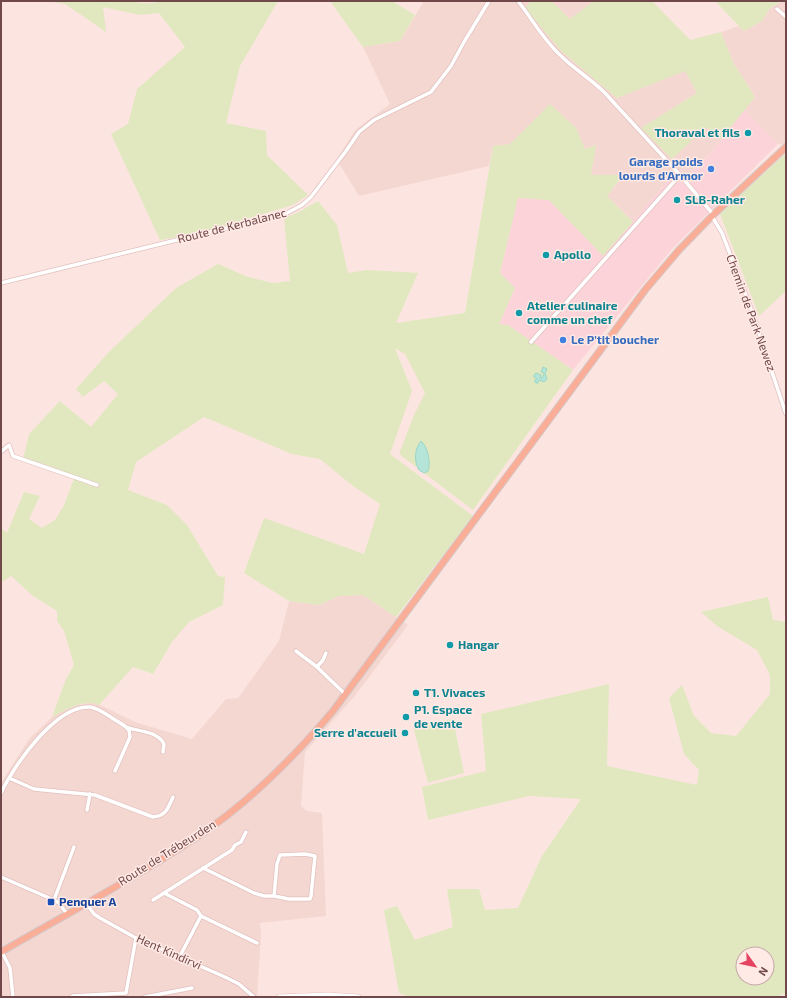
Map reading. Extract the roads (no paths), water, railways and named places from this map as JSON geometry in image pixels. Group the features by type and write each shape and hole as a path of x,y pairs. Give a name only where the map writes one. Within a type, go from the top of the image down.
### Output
{"main road":[{"name":"Route de Trébeurden","path":"1,952 198,836 237,806 276,772 307,742 358,677 645,290 679,250 713,215 786,147"},
{"path":"279,997 328,994 358,997"}],"street":[{"name":"Route de Kerbalanec","path":"1,283 156,246 287,213 295,209 311,197 346,152 359,132 374,120 431,92 451,66 490,1"},
{"name":"Chemin de Park Newez","path":"518,1 552,48 595,83 680,175 713,215 722,233 750,306 786,414"},
{"path":"777,9 786,17"},
{"path":"531,342 680,175"},
{"path":"1,452 9,445 13,456 97,485"},
{"path":"296,651 317,667 345,694"},
{"path":"317,667 323,660 326,653"},
{"path":"1,793 31,747 43,733 73,711 89,707 94,708 128,728 159,737 164,744 163,752"},
{"path":"115,771 130,737 128,728"},
{"path":"10,778 34,789 90,794 153,817 160,816 166,812 173,797"},
{"path":"87,810 90,794"},
{"path":"153,900 232,850 235,845 241,842 246,832"},
{"path":"54,900 74,847"},
{"path":"203,868 254,893 264,896 290,899 310,899 315,856 305,854 280,855 277,864 274,896"},
{"path":"1,877 54,900 67,914"},
{"path":"164,893 197,910 201,916 257,943"},
{"name":"Hent Kindirvi","path":"86,903 94,914 136,938 225,977 239,984 254,997"},
{"path":"180,956 201,916"},
{"path":"126,993 136,938"},
{"path":"1,952 10,968 12,997"},
{"path":"144,997 192,988"},
{"path":"71,997 126,993 130,997"}],"water":[{"path":"543,367 547,369 545,373 547,379 544,382 539,380 538,383 536,383 534,381 537,379 534,375 536,373 541,375 540,378 542,378 544,374 541,372"},
{"path":"421,441 427,451 429,460 428,471 424,473 419,470 416,463 416,452"}],"place":[{"name":"Thoraval et fils","path":"748,133"},
{"name":"Garage poids lourds d'Armor","path":"711,169"},
{"name":"SLB-Raher","path":"677,200"},
{"name":"Apollo","path":"546,255"},
{"name":"Atelier culinaire comme un chef","path":"519,313"},
{"name":"Le P'tit boucher","path":"563,340"},
{"name":"Hangar","path":"450,645"},
{"name":"T1. Vivaces","path":"416,693"},
{"name":"P1. Espace de vente","path":"406,717"},
{"name":"Serre d'accueil","path":"405,733"},
{"name":"Penquer A","path":"51,902"}]}
